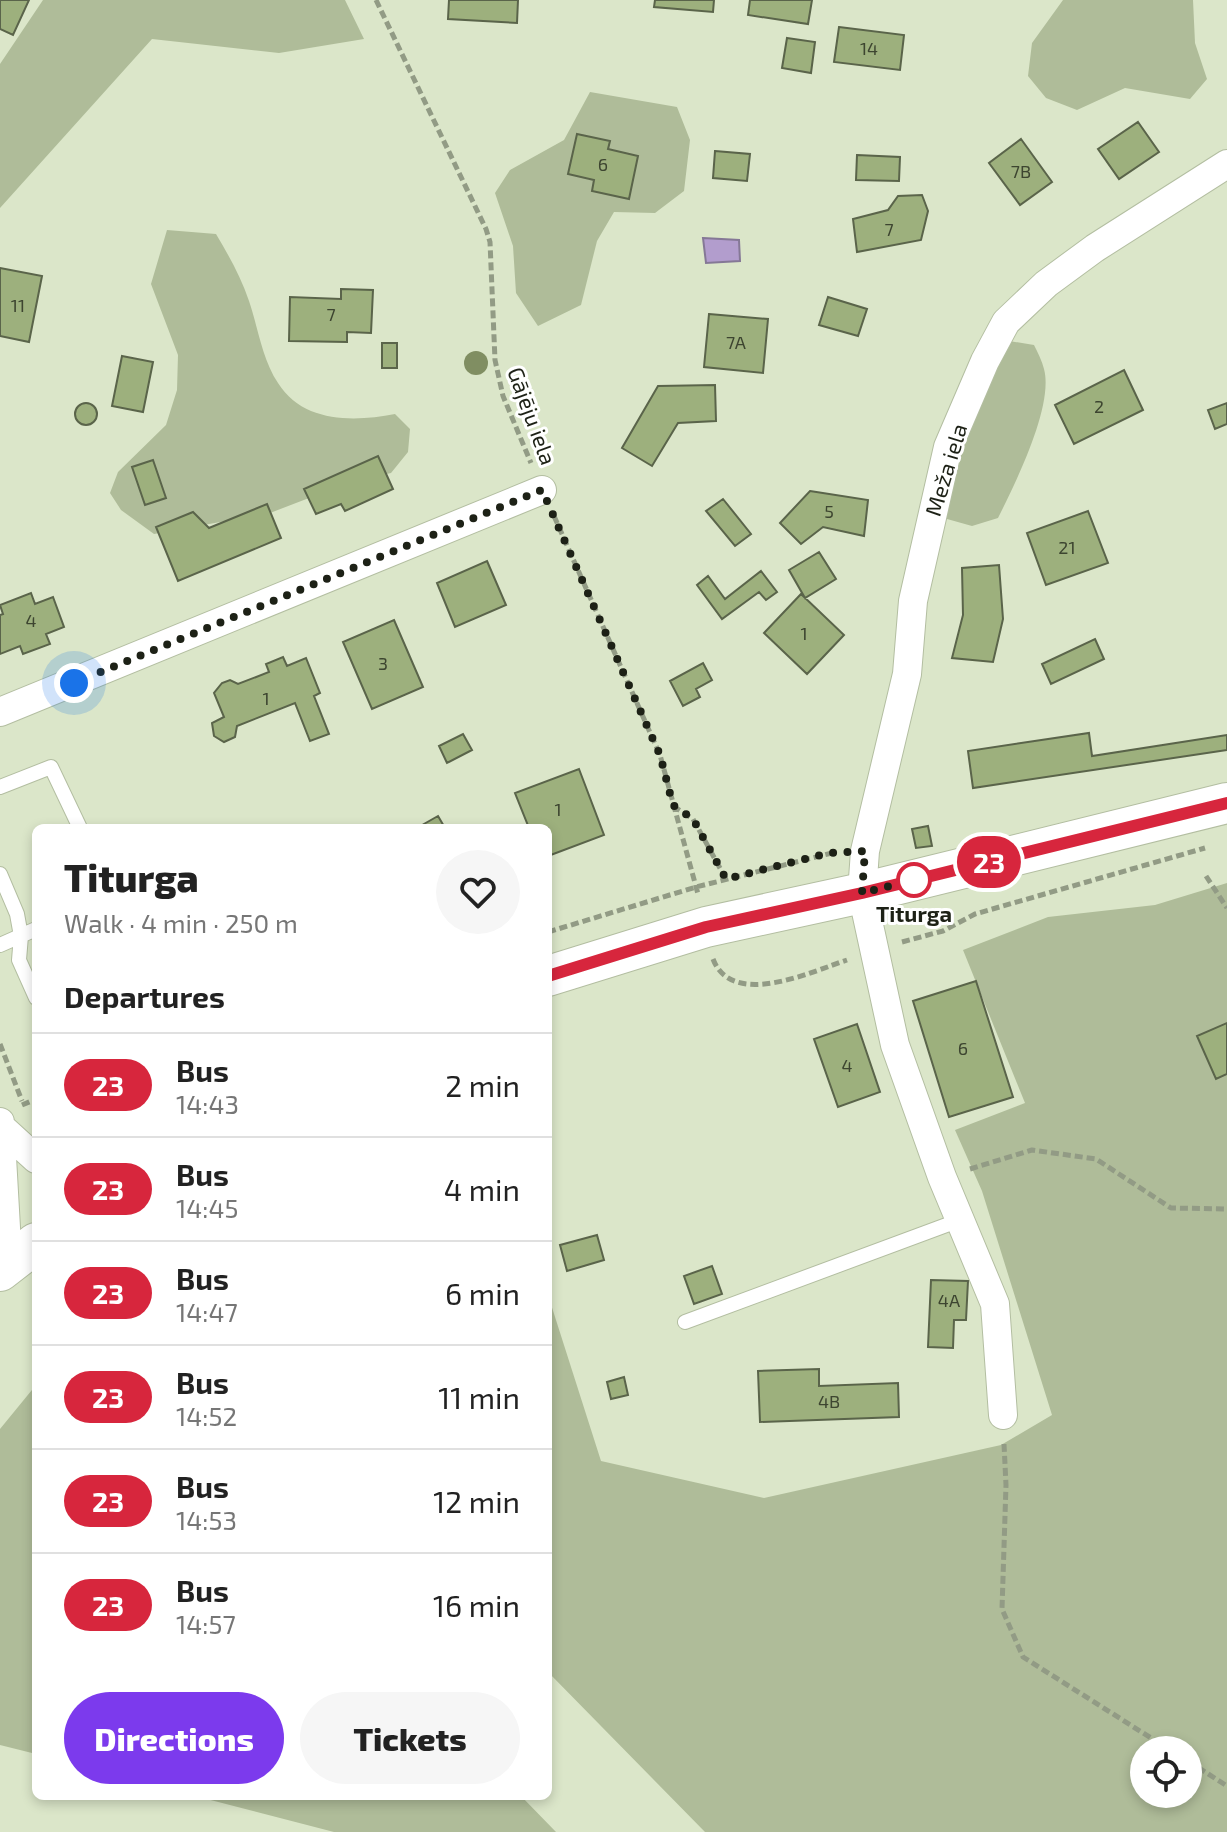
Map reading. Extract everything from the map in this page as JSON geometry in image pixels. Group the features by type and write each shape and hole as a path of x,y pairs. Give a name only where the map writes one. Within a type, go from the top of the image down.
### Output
{"main road":[{"path":"552,975 706,927 862,893 1227,803"}],"street":[{"name":"Meža iela","path":"1003,1415 995,1304 942,1177 895,1045 862,893 865,851 907,674 913,601 948,447 985,361 1006,322 1046,284 1095,248 1227,164"},
{"path":"0,712 542,490"},
{"path":"1,1125 32,1155"},
{"path":"1,1125 15,1259"}],"lane":[{"path":"0,787 51,767 78,824"},
{"path":"0,874 17,914 21,936 19,960 32,989"},
{"path":"0,945 32,931"},
{"path":"685,1322 960,1220"}],"path":[{"name":"Gājēju iela","path":"376,0 486,229 490,242 495,360 503,396 660,755 696,887"},
{"path":"673,805 693,819 726,879"},
{"path":"706,927 718,971 733,982 758,986 943,931 975,914 1213,846"},
{"path":"552,931 726,879 829,853 865,851"},
{"path":"1206,876 1227,908"},
{"path":"0,1044 23,1105 32,1101"},
{"path":"942,1177 1032,1150 1096,1159 1171,1208 1227,1209"},
{"path":"1003,1415 1006,1485 1002,1609 1023,1657 1148,1736"},
{"path":"1202,1770 1227,1786"}],"green space":[{"path":"43,0 345,0 364,39 279,53 152,39 0,208 0,64"},
{"path":"1063,0 1193,0 1195,43 1207,79 1190,99 1125,88 1077,110 1046,98 1028,76 1032,43"},
{"path":"590,92 677,107 690,140 684,191 655,213 614,212 597,241 581,305 538,326 516,293 513,246 495,193 510,170 564,140"},
{"path":"167,230 216,234 246,292 268,364 278,383 301,406 347,418 395,414 410,429 408,452 391,473 348,483 270,513 154,534 121,510 110,493 118,472 166,425 177,390 178,355 151,284"},
{"path":"1009,341 1034,345 1044,369 1046,385 1043,403 1031,445 998,518 972,526 940,517 983,391"},
{"path":"1227,883 1227,1832 705,1832 552,1676 552,1308 601,1461 764,1498 1001,1445 1052,1415 982,1191 955,1130 1025,1103 963,950 1048,917 1155,905"},
{"path":"32,1390 32,1753 0,1745 0,1429"},
{"path":"210,1800 525,1800 556,1832 334,1832"}],"shaded area":[{"path":"703,238 739,240 740,261 706,263"}],"building":[{"path":"0,0 29,0 13,35 0,29"},
{"path":"449,0 518,0 517,23 448,19"},
{"path":"655,0 714,0 713,12 654,7"},
{"path":"750,0 812,0 808,24 748,15"},
{"path":"839,27 904,35 900,70 834,62"},
{"path":"787,38 815,42 811,73 782,68"},
{"path":"1138,122 1159,152 1119,179 1098,149"},
{"path":"577,134 610,141 608,149 638,156 629,199 592,191 594,180 568,174"},
{"path":"1021,139 1052,182 1020,205 989,163"},
{"path":"715,151 750,154 747,181 713,178"},
{"path":"857,155 900,157 899,181 856,180"},
{"path":"922,195 928,211 921,240 857,252 853,219 888,210 898,196"},
{"path":"0,268 42,276 29,342 0,336"},
{"path":"341,289 373,290 371,333 347,332 347,342 289,341 290,297 341,299"},
{"path":"828,297 867,309 858,336 819,325"},
{"path":"709,314 768,319 763,373 704,367"},
{"path":"382,343 397,343 397,368 382,368"},
{"path":"122,356 153,362 143,412 112,406"},
{"path":"1124,370 1143,410 1074,444 1055,405"},
{"path":"715,385 716,421 678,423 652,466 622,448 658,386"},
{"path":"86,403 94,406 97,414 94,422 86,425 78,422 75,414 78,406"},
{"path":"1227,403 1227,424 1215,429 1208,410"},
{"path":"378,456 393,489 345,511 341,504 316,514 304,489"},
{"path":"153,460 166,498 145,505 132,467"},
{"path":"810,491 868,500 864,536 823,527 801,544 780,523"},
{"path":"723,499 751,534 735,546 706,511"},
{"path":"267,504 281,538 178,581 156,527 193,512 209,528"},
{"path":"1088,511 1108,563 1046,585 1027,533"},
{"path":"819,552 836,579 805,598 789,570"},
{"path":"487,561 506,605 455,627 437,583"},
{"path":"999,565 1003,619 993,662 952,658 963,615 962,568"},
{"path":"761,571 777,592 766,600 759,592 722,619 697,585 708,576 725,599"},
{"path":"31,593 35,604 53,597 64,627 46,634 50,644 23,654 20,646 0,654 0,615 3,614 0,605"},
{"path":"801,594 844,635 807,674 764,633"},
{"path":"394,620 423,687 372,709 343,642"},
{"path":"1095,639 1104,659 1051,684 1042,664"},
{"path":"283,657 287,666 306,658 320,693 314,696 329,734 310,741 295,703 237,726 235,737 224,742 214,736 212,723 224,717 214,693 222,683 230,680 238,684 269,672 266,664"},
{"path":"703,663 712,680 696,689 700,697 683,706 670,681"},
{"path":"1089,733 1092,756 1227,735 1227,750 973,788 968,751"},
{"path":"463,734 472,750 447,763 439,746"},
{"path":"579,769 604,835 552,854 552,824 527,824 515,793"},
{"path":"438,816 443,824 424,824"},
{"path":"928,826 932,846 916,848 912,829"},
{"path":"976,981 1013,1097 949,1117 913,1001"},
{"path":"1227,1023 1227,1074 1216,1079 1197,1036"},
{"path":"857,1024 880,1092 838,1107 814,1039"},
{"path":"597,1235 604,1260 567,1271 560,1245"},
{"path":"712,1266 722,1294 694,1304 684,1276"},
{"path":"931,1280 968,1281 966,1320 954,1320 953,1348 928,1347"},
{"path":"819,1369 819,1386 898,1383 899,1417 760,1422 758,1371"},
{"path":"624,1377 628,1395 611,1399 607,1382"}],"bus line":[{"name":"23","path":"552,975 706,927 862,893 1227,803"}],"place":[{"name":"Titurga","path":"914,880"}],"route":[{"path":"74,683 542,490 660,755 673,805 693,819 726,879 829,853 865,851 862,893 914,880"}]}
